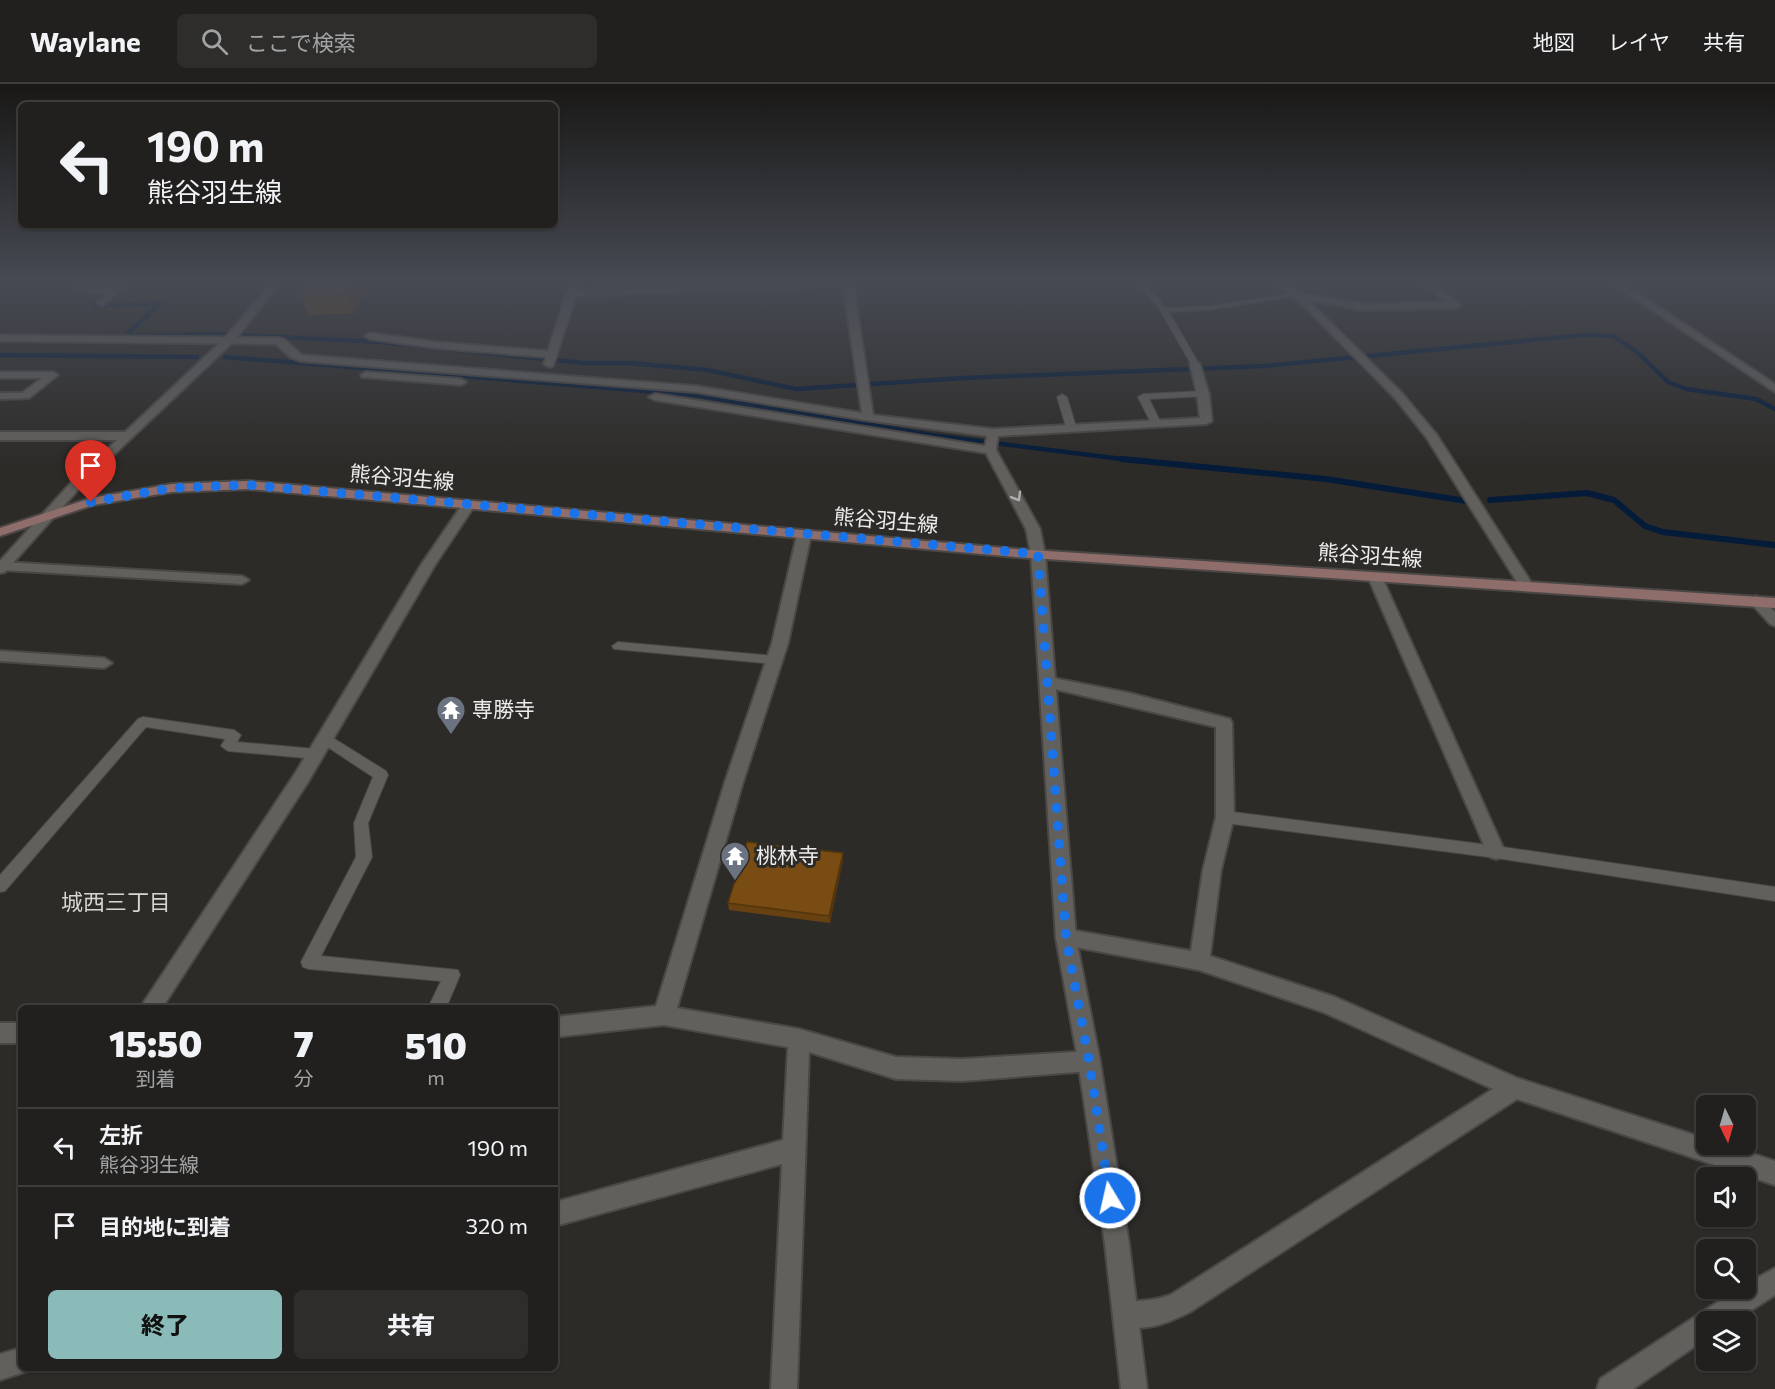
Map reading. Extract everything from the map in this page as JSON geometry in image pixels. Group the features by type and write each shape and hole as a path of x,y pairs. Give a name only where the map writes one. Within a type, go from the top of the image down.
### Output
{"main road":[{"name":"熊谷羽生線","path":"0,532 91,502 172,488 248,485 1038,554 1775,603"}],"street":[{"path":"1,568 81,479 225,343"},
{"path":"283,343 291,355 300,358 667,398 990,442 1071,427 1206,421 1197,369"},
{"path":"421,343 552,357"},
{"path":"535,382 552,357 556,343"},
{"path":"858,343 868,414 866,417"},
{"path":"1346,343 1398,394 1431,435 1527,587"},
{"path":"1706,343 1775,389"},
{"path":"0,375 52,375 25,396 0,396"},
{"path":"366,375 696,389 866,417 990,442"},
{"path":"1,437 128,436"},
{"path":"990,442 1034,529 1038,554 1066,938 1089,1061 1127,1315 1134,1389"},
{"path":"152,1005 316,754 428,565 470,505"},
{"path":"664,1016 734,782 775,660 804,535"},
{"path":"1,568 242,580"},
{"path":"1375,577 1496,852"},
{"path":"1756,602 1775,621"},
{"path":"0,656 104,663"},
{"path":"1048,682 1129,699 1224,723 1225,818 1212,870 1199,961"},
{"path":"1066,938 1199,961 1328,1004 1515,1088 1775,1173"},
{"path":"558,1027 664,1016 800,1039 896,1068 963,1070 1089,1061"},
{"path":"0,1033 18,1033"},
{"path":"784,1389 793,1149 800,1039"},
{"path":"1127,1315 1160,1313 1181,1303 1515,1088"},
{"path":"558,1213 793,1149"},
{"path":"1726,1311 1775,1281"},
{"path":"1610,1389 1696,1330"},
{"path":"0,1367 18,1362"}],"lane":[{"path":"1182,343 1197,369"},
{"path":"1155,423 1143,397 1203,394"},
{"path":"1062,397 1071,427"},
{"path":"618,646 775,660"},
{"path":"0,886 143,722 234,735 228,746 316,754"},
{"path":"325,738 381,775 361,823 364,857 309,962 452,975 438,1005"},
{"path":"1225,818 1496,852 1775,894"}],"building":[{"path":"747,842 843,853 829,916 728,903"}],"waterway":[{"path":"390,343 583,363 629,363 707,370 796,389 963,378 1264,366 1502,343"},
{"path":"1623,343 1637,352 1668,382 1686,389 1756,399 1775,409"},
{"path":"0,355 197,357"},
{"path":"225,357 694,395 931,435 1122,459"},
{"path":"1122,459 1326,479 1466,501"},
{"path":"1122,459 1138,461"},
{"path":"1490,500 1587,493 1614,500 1645,526 1663,532 1775,545"}],"place":[{"name":"専勝寺","path":"451,736"},
{"name":"桃林寺","path":"735,882"}],"district":[{"name":"城西三丁目","path":"116,902"}],"route":[{"path":"91,502 172,488 248,485 1038,554 1066,938 1089,1061 1110,1198"}]}
